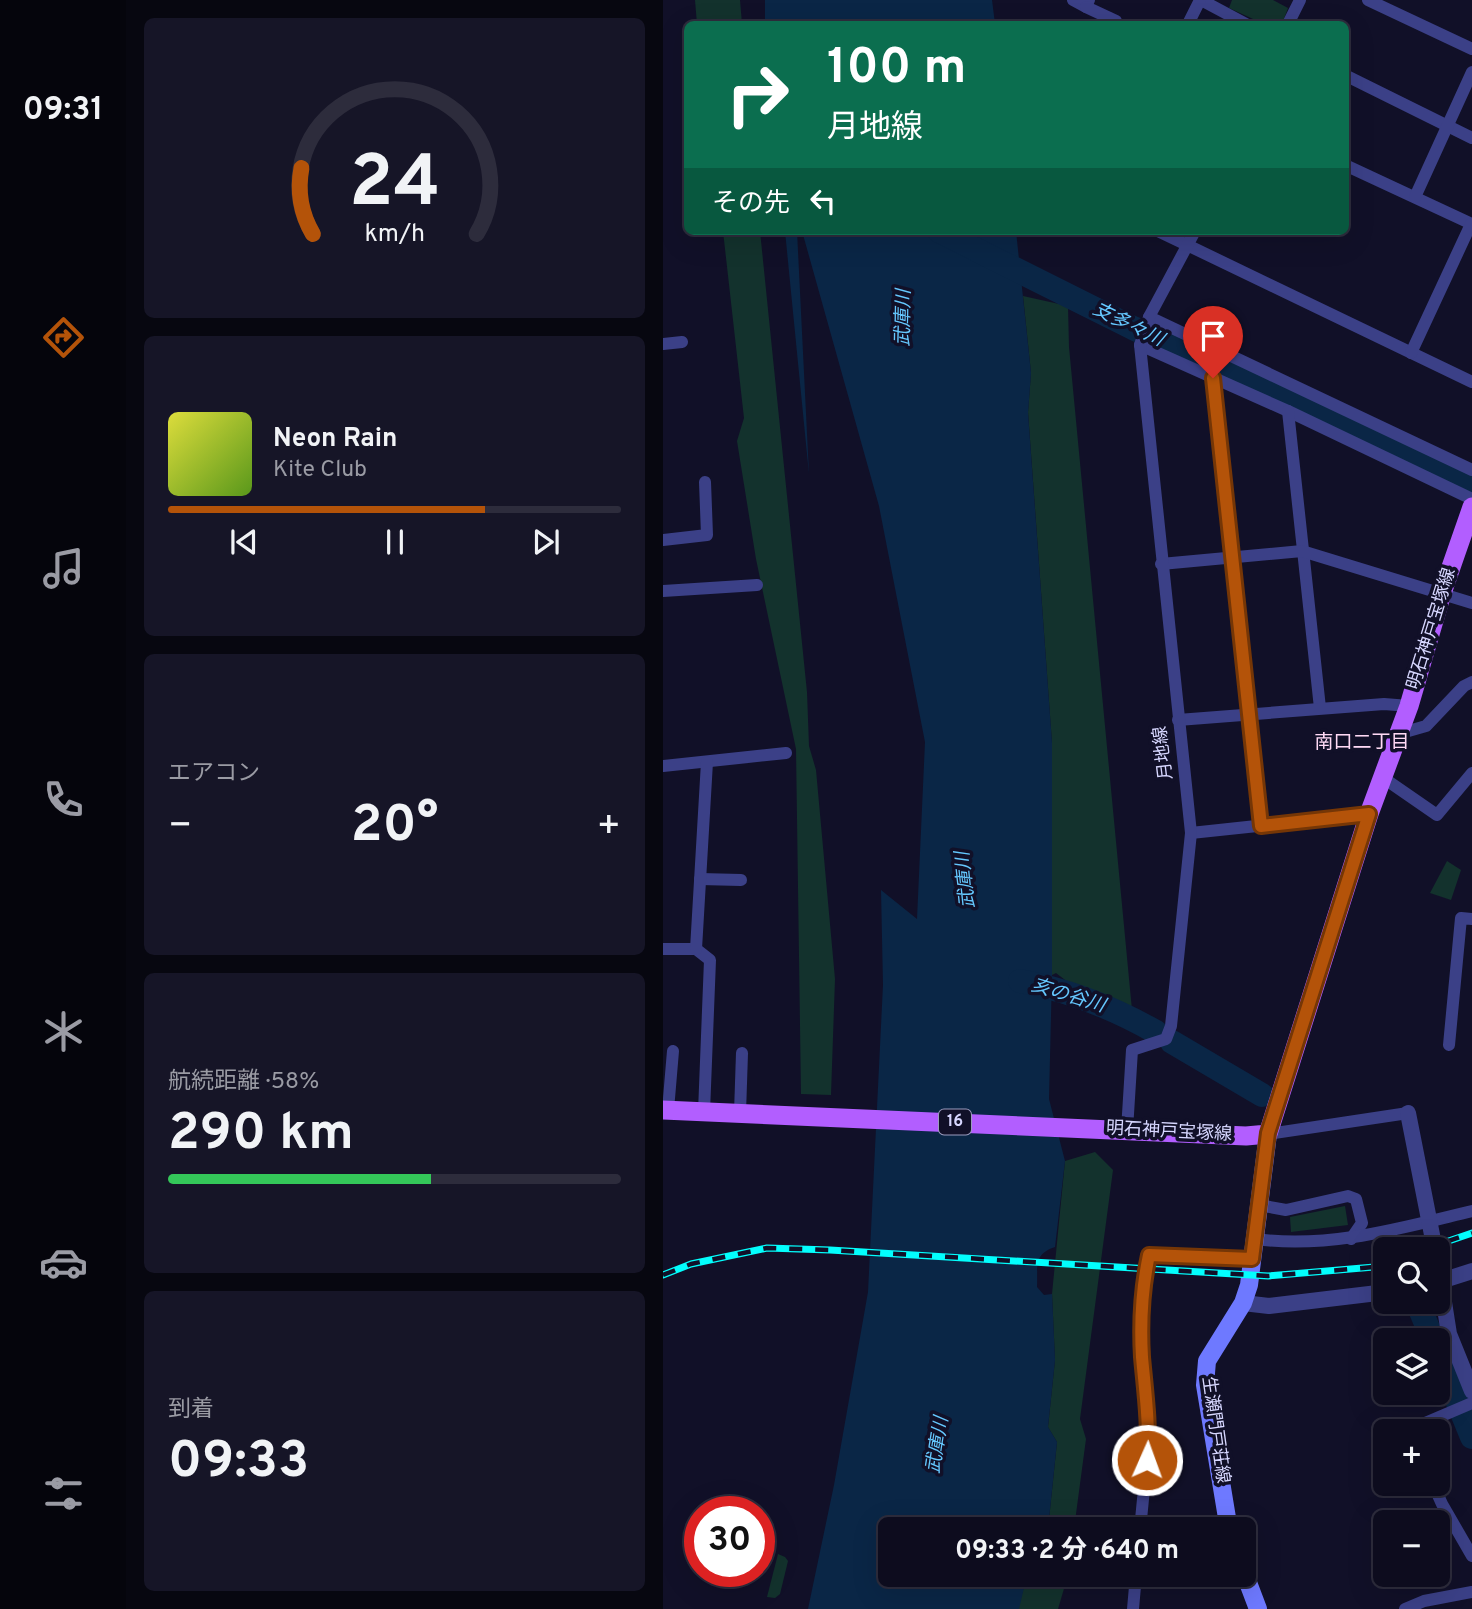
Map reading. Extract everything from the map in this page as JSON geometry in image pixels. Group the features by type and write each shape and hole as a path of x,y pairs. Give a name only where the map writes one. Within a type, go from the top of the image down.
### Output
{"main road":[{"name":"明石神戸宝塚線","path":"666,1110 1246,1136 1268,1133 1369,814 1409,706 1442,593 1472,507"},
{"name":"生瀬門戸荘線","path":"1227,1517 1205,1385 1207,1361 1243,1303 1256,1239 1268,1133"},
{"path":"1249,1587 1258,1609"}],"street":[{"path":"1073,0 1087,3 1116,21"},
{"path":"1190,21 1201,0 1240,21"},
{"path":"1290,21 1300,0"},
{"path":"1368,0 1472,49"},
{"path":"1414,197 1472,72"},
{"path":"1349,77 1472,138"},
{"path":"1349,167 1471,224 1411,353"},
{"path":"1167,235 1472,382"},
{"path":"1193,235 1148,319 1141,343 1472,499"},
{"path":"1148,319 1472,470"},
{"path":"663,344 682,342"},
{"name":"月地線","path":"1123,1130 1132,1050 1166,1039 1171,1026 1191,832 1161,564 1141,343"},
{"path":"1213,378 1261,826"},
{"path":"1288,411 1320,708"},
{"path":"663,540 707,535 706,482"},
{"path":"1161,564 1302,551 1472,603"},
{"path":"663,591 757,584"},
{"path":"1398,734 1426,726 1464,686 1472,682"},
{"path":"1178,720 1384,704 1409,706"},
{"path":"663,766 786,753"},
{"path":"696,949 707,762"},
{"path":"1382,778 1437,815 1472,773"},
{"path":"1191,832 1369,814"},
{"path":"700,879 741,880"},
{"path":"1449,1045 1460,918 1472,919"},
{"path":"663,949 696,949 710,960 704,1112"},
{"path":"666,1110 672,1051"},
{"path":"740,1113 742,1053"},
{"path":"1268,1133 1408,1112 1433,1237"},
{"path":"1259,1205 1286,1210 1348,1196 1356,1199 1362,1223 1351,1239"},
{"path":"1256,1239 1286,1243 1351,1239 1472,1212"},
{"path":"1141,1517 1149,1437 1142,1353 1143,1283 1149,1255 1252,1259"},
{"path":"1450,1279 1472,1272"},
{"path":"1243,1303 1269,1306 1373,1294"},
{"path":"1431,1419 1467,1402 1468,1371 1449,1334 1446,1314"},
{"path":"1438,1496 1472,1556"},
{"path":"1133,1609 1135,1587"},
{"path":"1405,1609 1424,1601 1472,1592"}],"green space":[{"path":"695,0 740,0 742,21 697,21"},
{"path":"1232,0 1273,0 1288,8 1283,21 1257,21 1229,8"},
{"path":"723,235 760,235 807,692 809,746 816,770 835,979 831,1095 801,1094 796,749 756,559 737,441 744,418"},
{"path":"1023,296 1068,306 1069,347 1132,1010 1095,993 1082,993 1056,973 1052,975 1052,743 1028,412 1031,373"},
{"path":"1447,861 1461,870 1451,900 1430,893"},
{"path":"1095,1152 1113,1170 1080,1419 1086,1439 1076,1517 1049,1517 1057,1442 1048,1427 1055,1360 1052,1294 1065,1161"},
{"path":"1345,1206 1348,1225 1291,1232 1290,1217"},
{"path":"778,1554 788,1561 780,1594 775,1598 767,1597 770,1587 775,1587"},
{"path":"1024,1587 1064,1587 1058,1609 1018,1609"}],"water":[{"path":"765,0 992,0 995,21 765,21"},
{"path":"785,235 797,235 809,474"},
{"name":"武庫川","path":"803,235 1016,235 1031,373 1028,413 1052,743 1049,1099 1065,1161 1055,1247 1043,1253 1037,1267 1037,1287 1044,1295 1052,1294 1055,1360 1048,1427 1057,1442 1049,1517 878,1517 878,1587 1024,1587 1019,1609 808,1609 834,1485 868,1292 883,985 881,890 917,919 925,742 879,506"}],"waterway":[{"name":"支多々川","path":"947,235 1133,328 1472,486"},
{"name":"亥の谷川","path":"1020,981 1056,989 1090,1001 1156,1032"},
{"name":"亥の谷川","path":"1172,1042 1262,1095"},
{"name":"亥の谷川","path":"1422,1314 1428,1328"},
{"name":"亥の谷川","path":"1450,1383 1472,1437"}],"railway":[{"path":"1450,1240 1472,1233"},
{"path":"663,1275 691,1264 767,1248 1268,1276 1373,1267"}],"district":[{"name":"南口二丁目","path":"1362,743"}],"route":[{"path":"1147,1460 1149,1437 1142,1353 1143,1283 1149,1255 1252,1259 1268,1133 1369,814 1261,826 1213,378"}]}
